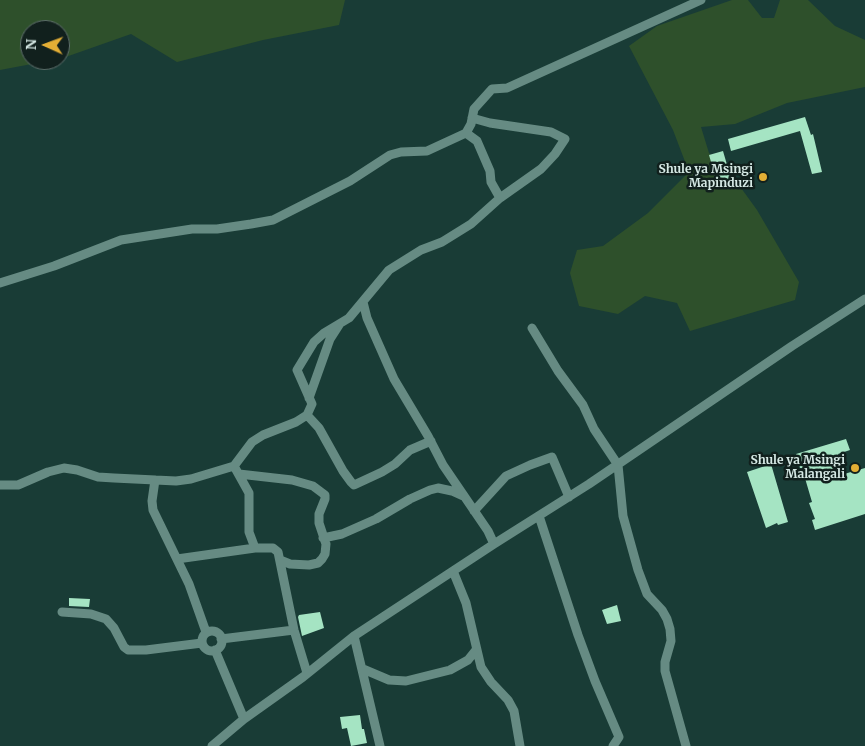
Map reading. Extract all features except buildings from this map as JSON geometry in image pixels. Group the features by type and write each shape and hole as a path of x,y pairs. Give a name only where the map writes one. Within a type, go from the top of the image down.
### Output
{"street":[{"path":"0,283 54,266 121,240 192,229 217,228 273,220 350,181 390,155 401,152 427,151 466,133 474,109 492,89 507,88 701,0"},
{"path":"236,470 252,442 263,435 296,422 307,415 312,408 297,370 314,342 324,332 349,318 389,270 421,250 455,235 488,212 500,198 542,169 565,139 551,132 490,124 472,118"},
{"path":"466,133 477,140 490,171 491,182 500,198"},
{"path":"212,746 244,719 308,673 354,636 618,465 792,346 865,299"},
{"path":"363,302 367,318 387,366 431,441 443,466 488,530 494,544"},
{"path":"309,398 330,339 339,324"},
{"path":"532,328 558,371 583,404 594,428 618,465 622,516 632,553 647,594 662,610 670,629 671,641 665,662 665,671 686,746"},
{"path":"307,415 322,434 343,471 354,485 395,464 410,450 431,441"},
{"path":"474,511 506,476 552,456 569,497"},
{"path":"0,485 18,485 48,472 64,468 98,477 176,481 236,470 292,480 312,486 325,494 319,514 323,538 326,544 325,554 318,563 309,565 295,565 280,560"},
{"path":"236,470 249,493 249,532 255,548"},
{"path":"155,480 152,501 153,510 189,584 206,632"},
{"path":"323,538 342,534 376,519 410,499 430,490 438,488 463,496"},
{"path":"539,516 581,642 618,737 613,746"},
{"path":"177,559 255,548 273,548 278,552 294,630 308,673"},
{"path":"453,572 466,603 481,667 486,676 508,700 514,711 520,746"},
{"path":"62,612 91,614 106,619 114,628 124,647 128,650 146,650 202,643"},
{"path":"221,639 294,630"},
{"path":"206,632 216,632 219,634 221,644 214,650 206,649 202,643 202,636 206,632"},
{"path":"354,636 380,746"},
{"path":"214,650 244,719"},
{"path":"363,669 388,680 406,681 450,670 468,660 476,650"}],"green space":[{"path":"0,0 345,0 339,25 263,40 177,62 131,34 70,55 70,20 20,20 20,66 0,70"},
{"path":"732,0 748,0 762,18 774,18 780,0 808,0 835,26 865,40 865,87 787,103 735,124 701,127 709,153 736,181 757,210 799,282 795,300 690,331 677,303 645,296 618,314 579,306 570,273 577,250 603,246 648,213 689,172 673,130 629,46 657,26"}],"place":[{"name":"Shule ya Msingi Mapinduzi","path":"763,177"},
{"name":"Shule ya Msingi Malangali","path":"855,468"}]}
